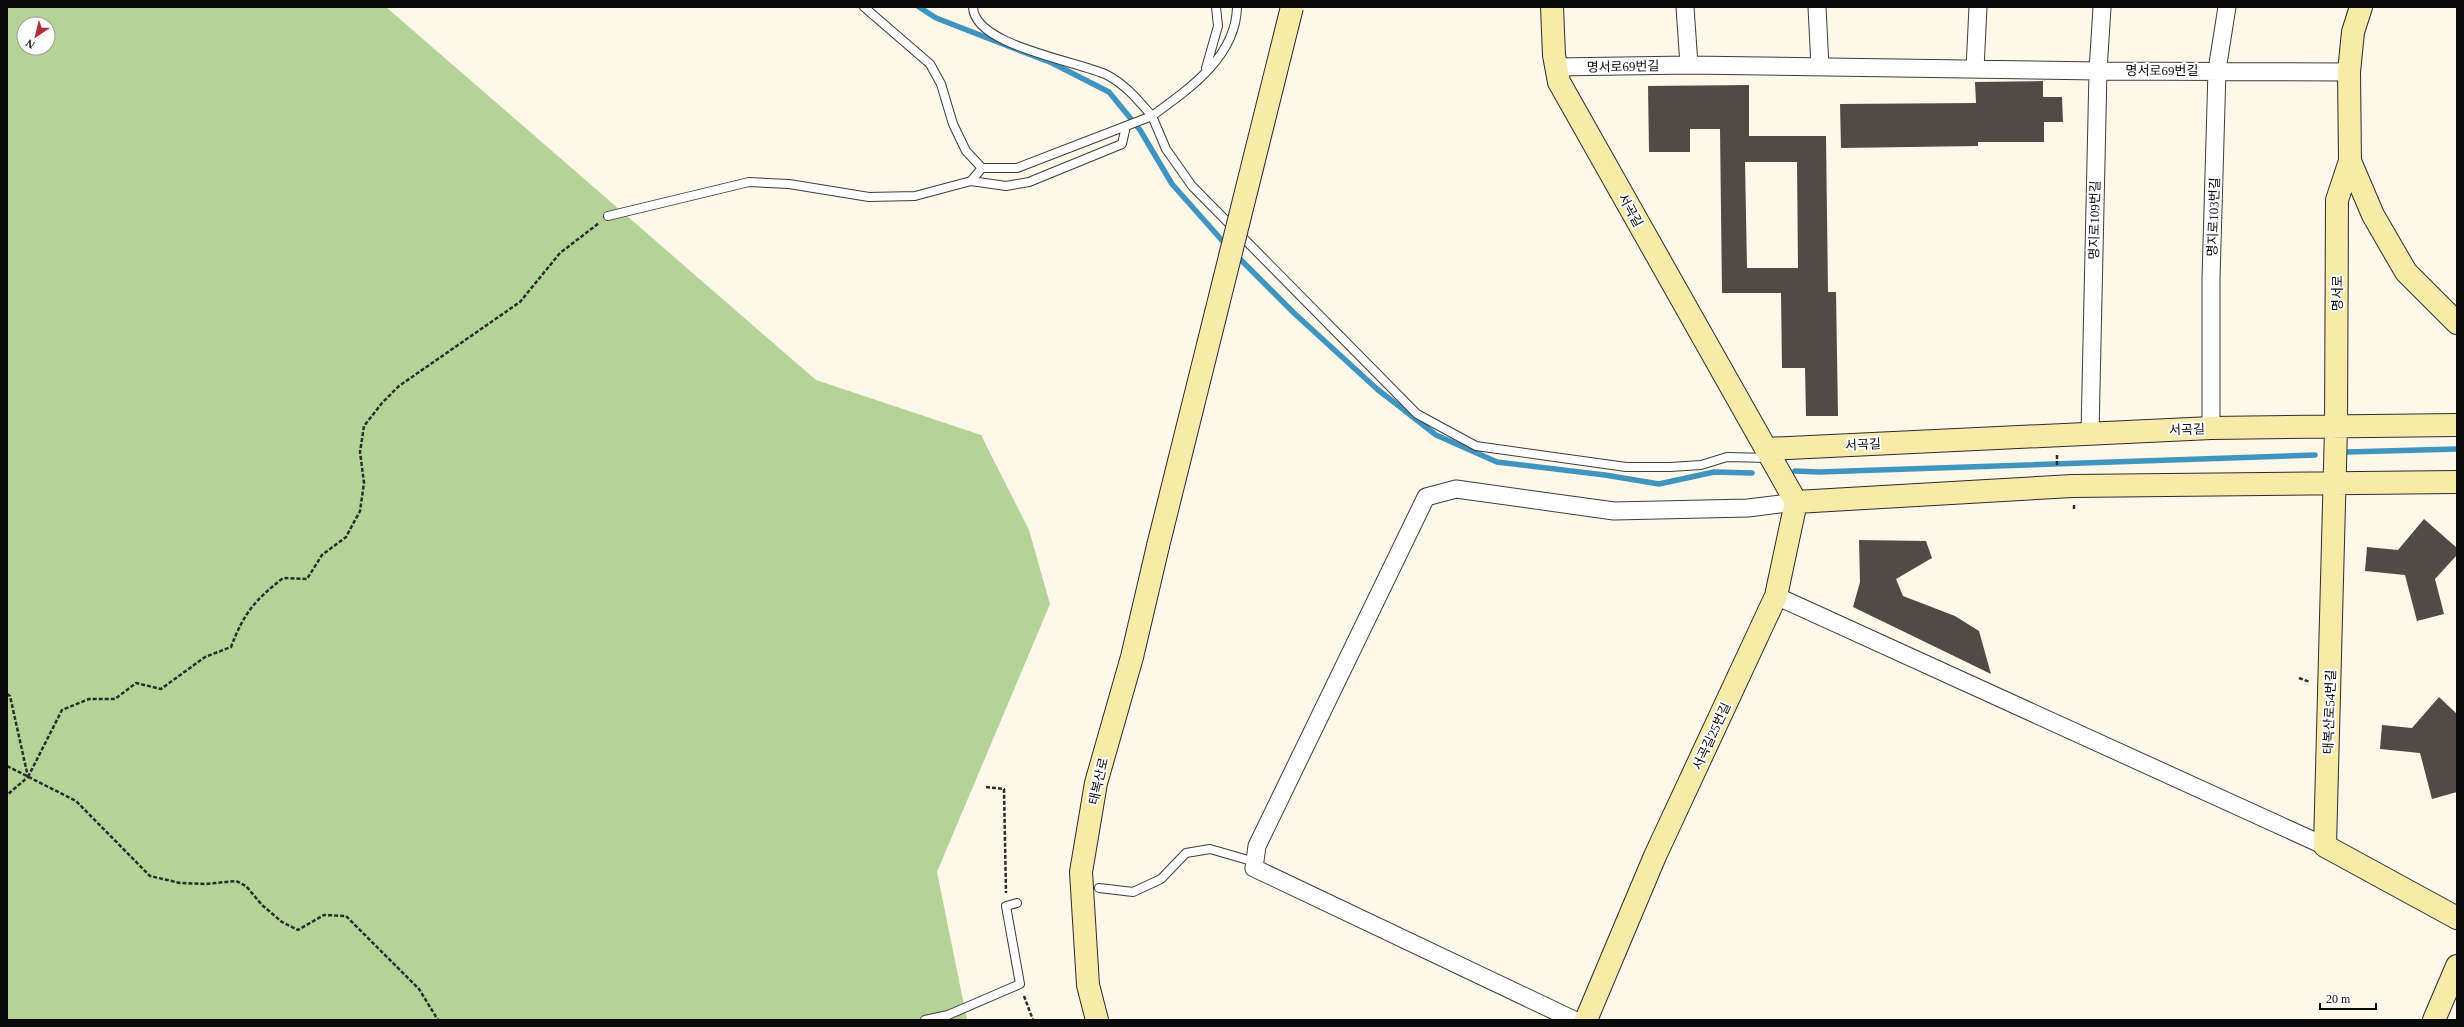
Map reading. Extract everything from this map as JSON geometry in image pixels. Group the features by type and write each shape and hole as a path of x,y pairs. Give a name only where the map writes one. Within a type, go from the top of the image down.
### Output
{"street":[{"name":"태복산로","path":"1097,1020 1088,985 1081,872 1096,783 1132,657 1158,546 1292,7"},
{"name":"서곡길","path":"1552,7 1556,67 1559,82 1769,453 2090,433 2211,428 2336,428 2457,425"},
{"path":"1685,7 1689,65"},
{"path":"1817,7 1820,66"},
{"path":"1975,69 1978,7"},
{"name":"명지로109번길","path":"2090,433 2098,71 2102,7"},
{"name":"명지로103번길","path":"2211,428 2211,279 2217,70 2227,7"},
{"name":"명서로","path":"2336,428 2337,200 2350,161 2349,72 2353,32 2361,7"},
{"name":"명서로69번길","path":"1556,67 1689,65 2098,71 2217,70 2349,72"},
{"name":"명서로","path":"2350,161 2373,215 2406,272 2457,323"},
{"name":"태복산로54번길","path":"2326,846 2336,428"},
{"path":"1769,453 1796,502"},
{"path":"1574,1020 1254,868 1257,846 1426,496 1456,489 1614,511 1748,508 1796,502 2058,488 2457,482"},
{"name":"서곡길25번길","path":"1586,1020 1655,856 1776,596 1796,502"},
{"path":"1776,596 2326,846 2457,918"},
{"path":"2434,1020 2457,966"}],"lane":[{"path":"864,7 930,64 941,84 953,124 966,151 982,168 1017,168 1152,116 1193,86 1205,73 1232,37 1236,22 1237,7"},
{"path":"973,7 979,23 991,33 1008,42 1107,75 1129,89 1152,116 1166,149 1192,186 1417,414 1476,446 1626,467 1701,464 1727,457 1769,453"},
{"path":"1205,73 1218,26 1216,7"},
{"path":"608,216 749,182 789,184 869,197 915,196 971,181 1006,186 1029,182 1122,144 1126,126"},
{"path":"971,181 982,168"},
{"path":"1099,888 1133,892 1161,879 1186,853 1210,848 1255,862"},
{"path":"925,1020 948,1015 1020,984 1006,906 1017,903"}],"path":[{"path":"7,795 28,777 62,710 89,699 115,699 136,683 161,689 205,657 231,647 240,621 260,597 283,578 306,579 322,555 346,537 360,511 364,484 360,452 364,426 382,403 400,386 520,302 560,253 608,216"},
{"path":"2056,435 2058,488"},
{"path":"7,694 10,696 28,777"},
{"path":"7,766 76,801 150,876 186,883 206,884 236,881 246,886 262,905 282,922 298,930 324,915 346,916 418,989 438,1020"},
{"path":"986,787 1004,789 1006,906"},
{"path":"1020,984 1033,1020"}],"green space":[{"path":"7,7 386,7 816,380 981,435 1029,530 1050,604 937,872 967,1020 7,1020"}],"building":[{"path":"2043,81 2043,97 2062,97 2063,122 2044,122 2044,142 1978,142 1978,146 1841,148 1840,104 1976,103 1975,82"},
{"path":"1749,85 1749,136 1826,136 1828,292 1836,292 1838,416 1806,416 1805,368 1782,368 1781,293 1722,293 1720,129 1690,129 1690,152 1649,152 1648,86","holes":["1745,162 1797,162 1798,268 1747,268"]},
{"path":"2424,519 2457,548 2457,555 2435,579 2444,614 2417,621 2405,575 2365,571 2367,547 2398,550"},
{"path":"1859,540 1926,541 1932,558 1896,579 1903,596 1955,616 1979,631 1991,674 1853,607 1860,582"},
{"path":"2439,697 2457,714 2457,792 2432,799 2420,753 2380,749 2382,725 2412,728"}],"waterway":[{"path":"919,7 936,18 1052,63 1109,92 1140,130 1172,184 1227,246"},
{"path":"1236,255 1294,313 1377,389 1436,435 1497,462 1605,475 1659,484 1714,472 1752,473"},
{"path":"2347,452 2457,449"},
{"path":"1795,471 1819,472 2315,455"}]}
